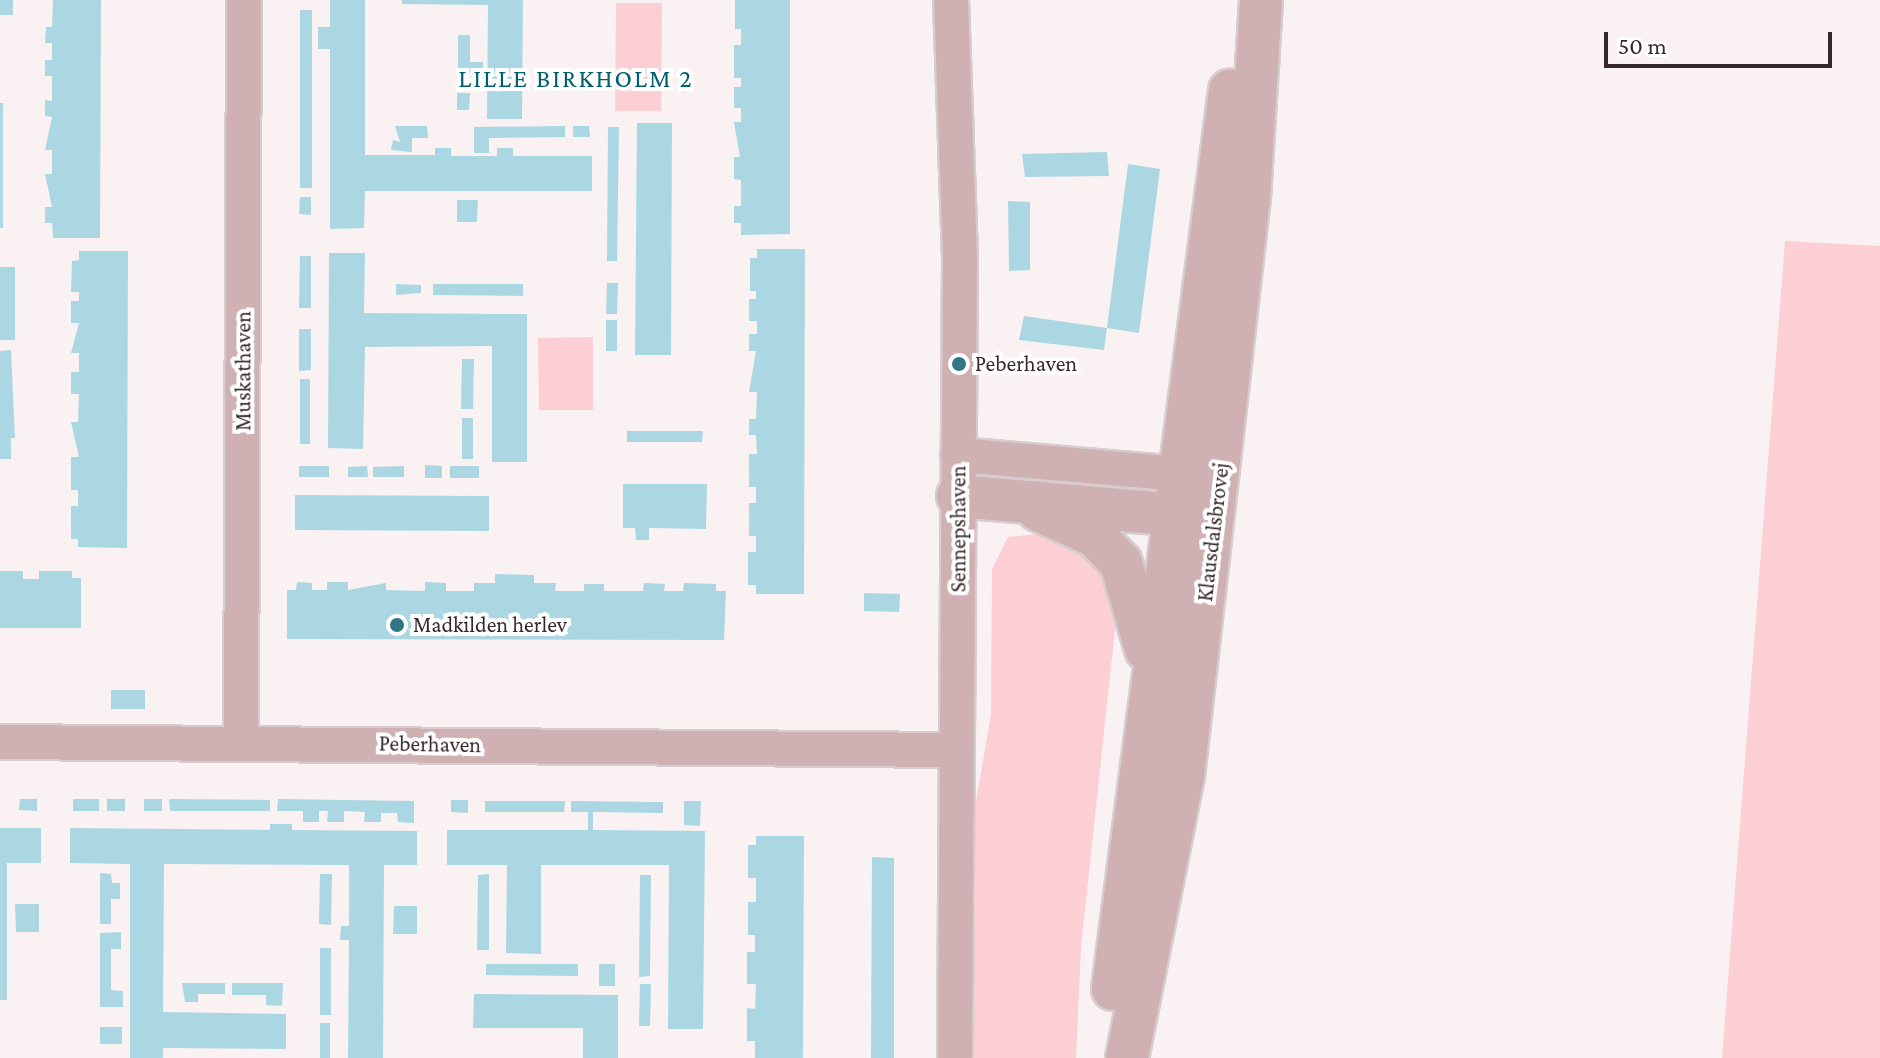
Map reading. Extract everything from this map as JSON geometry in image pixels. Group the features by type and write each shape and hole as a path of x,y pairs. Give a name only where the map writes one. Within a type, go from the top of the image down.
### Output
{"street":[{"name":"Muskathaven","path":"241,742 244,0"},
{"name":"Sennepshaven","path":"951,0 960,260 955,1058"},
{"name":"Klausdalsbrovej","path":"1107,1058 1175,494 1243,0"},
{"name":"Klausdalsbrovej","path":"1127,1058 1183,776 1215,519 1249,197 1261,0"},
{"path":"958,476 1175,494 1215,519"},
{"path":"958,476 1095,536 1121,563 1152,677"},
{"path":"1012,499 1175,494"},
{"name":"Peberhaven","path":"0,742 956,750"}],"shaded area":[{"path":"616,3 662,3 661,111 615,111"},
{"path":"1785,241 1880,246 1880,1058 1722,1058"},
{"path":"593,337 593,410 539,410 538,338"},
{"path":"1055,532 1087,549 1106,572 1117,611 1081,947 1076,1058 974,1058 976,802 991,714 992,569 1008,537"}],"building":[{"path":"0,0 13,0 13,15 0,15"},
{"path":"53,0 101,0 100,238 53,238 52,223 45,223 45,207 52,207 45,174 52,174 52,150 45,150 52,117 45,116 45,100 52,101 52,76 45,76 45,60 52,60 52,43 45,43 46,27 52,27"},
{"path":"330,0 365,0 365,155 435,155 435,148 451,148 451,156 497,156 497,148 513,148 513,156 592,156 592,191 365,191 364,228 330,229 330,49 318,49 318,27 330,27"},
{"path":"402,0 523,0 522,119 487,119 488,5 402,4"},
{"path":"735,0 790,0 790,234 741,235 741,223 734,223 734,206 741,206 741,180 734,179 734,157 740,157 734,122 741,122 741,108 734,108 734,87 741,87 741,78 734,78 734,45 741,45 741,29 735,29"},
{"path":"300,10 312,10 312,188 300,188"},
{"path":"458,35 470,35 470,62 483,62 483,76 458,77"},
{"path":"457,93 470,93 469,110 457,110"},
{"path":"0,103 3,103 3,228 0,228"},
{"path":"637,123 672,123 671,355 635,355"},
{"path":"395,126 427,126 428,138 412,138 412,152 391,150 393,140 400,142"},
{"path":"565,126 565,137 489,138 489,153 474,153 474,127"},
{"path":"573,126 589,126 590,137 573,137"},
{"path":"608,127 619,127 617,261 607,261"},
{"path":"1107,152 1109,176 1025,177 1022,154"},
{"path":"1128,164 1160,169 1139,333 1107,328"},
{"path":"300,197 311,197 311,215 299,214"},
{"path":"457,200 478,200 477,222 457,222"},
{"path":"1008,201 1030,202 1030,270 1009,271"},
{"path":"757,249 805,249 804,594 756,594 756,585 748,585 748,552 756,552 756,536 749,536 749,503 756,503 756,487 749,487 749,454 757,454 756,435 749,435 749,419 756,419 757,392 749,392 756,351 749,351 749,334 757,334 757,321 749,321 749,299 756,299 756,291 750,291 750,258 757,258"},
{"path":"79,251 128,251 127,548 78,547 78,539 71,539 71,506 78,506 78,490 71,490 71,457 79,457 71,422 78,422 79,394 71,394 71,372 79,372 79,353 71,353 79,323 71,323 71,301 79,301 79,292 71,292 72,261 79,260"},
{"path":"329,253 365,253 364,313 527,314 527,462 492,462 492,346 365,347 363,449 328,448"},
{"path":"300,256 311,256 311,308 299,308"},
{"path":"0,267 15,267 15,340 0,340"},
{"path":"607,283 618,283 617,314 606,314"},
{"path":"396,284 421,285 421,293 396,295"},
{"path":"433,284 523,284 523,296 433,295"},
{"path":"1024,316 1107,328 1104,350 1019,340"},
{"path":"606,320 617,320 617,351 606,351"},
{"path":"299,329 311,329 311,370 299,371"},
{"path":"11,350 15,438 11,438 11,459 0,459 0,351"},
{"path":"462,359 474,359 473,409 461,409"},
{"path":"300,379 310,379 310,444 300,444"},
{"path":"462,418 473,418 473,459 462,459"},
{"path":"627,431 703,431 702,442 627,442"},
{"path":"425,465 442,466 442,478 425,478"},
{"path":"299,466 329,466 329,477 299,477"},
{"path":"367,466 368,477 348,477 348,467"},
{"path":"404,466 404,477 373,477 373,467"},
{"path":"450,466 479,466 479,478 450,478"},
{"path":"623,484 707,484 706,529 649,528 649,540 636,540 635,528 623,528"},
{"path":"295,495 489,496 489,531 295,530"},
{"path":"0,571 23,571 23,579 39,579 39,571 72,571 72,578 81,578 81,628 0,628"},
{"path":"495,574 534,575 534,583 556,583 555,591 584,591 584,584 604,584 604,591 643,591 644,583 665,584 664,591 683,591 684,583 716,584 716,591 726,591 724,640 287,639 287,590 296,590 297,582 312,583 312,590 327,590 327,582 348,582 348,590 386,583 386,590 425,591 425,582 446,583 446,591 474,591 474,583 495,583"},
{"path":"864,593 900,594 899,612 864,611"},
{"path":"111,690 145,690 145,709 111,709"},
{"path":"20,799 37,799 37,811 19,810"},
{"path":"73,799 99,799 99,811 73,811"},
{"path":"107,799 125,799 125,811 107,811"},
{"path":"144,799 162,799 162,811 144,811"},
{"path":"169,799 270,800 270,811 170,811"},
{"path":"278,799 414,801 414,823 398,822 397,813 381,813 381,822 364,822 365,812 344,811 344,822 327,822 328,811 319,811 319,822 303,822 303,811 277,811"},
{"path":"451,800 468,800 468,813 451,812"},
{"path":"485,801 565,801 564,812 485,812"},
{"path":"571,801 663,802 663,813 593,812 593,830 705,831 703,1029 668,1029 669,865 541,865 541,954 506,953 507,865 447,865 447,830 588,830 588,812 571,812"},
{"path":"684,801 701,801 700,826 684,825"},
{"path":"270,824 292,824 292,830 417,831 417,865 384,865 383,1058 348,1058 349,940 340,940 341,926 349,926 349,865 164,864 163,1012 286,1014 286,1049 163,1048 163,1058 130,1058 130,864 70,863 70,828 270,830"},
{"path":"0,828 41,828 41,863 7,863 7,1000 0,1000"},
{"path":"756,836 804,836 803,1058 755,1058 755,1041 747,1041 747,1008 755,1009 756,984 747,984 747,952 755,952 755,935 748,935 748,902 756,902 756,878 748,878 748,845 756,845"},
{"path":"872,857 894,858 894,1058 871,1058"},
{"path":"100,873 111,874 112,883 120,883 120,899 111,899 111,924 100,924"},
{"path":"320,874 332,874 331,925 319,924"},
{"path":"489,874 489,950 477,950 478,875"},
{"path":"640,875 651,875 650,976 639,977"},
{"path":"15,904 39,904 39,932 16,932"},
{"path":"394,906 417,906 417,934 393,934"},
{"path":"121,932 121,949 111,949 111,990 123,991 123,1007 100,1007 100,933"},
{"path":"320,948 331,948 331,1015 320,1015"},
{"path":"486,964 578,964 578,976 486,975"},
{"path":"599,964 615,964 615,986 599,986"},
{"path":"182,983 225,983 225,994 198,994 198,1002 185,1002"},
{"path":"232,983 283,983 282,1006 266,1005 266,995 232,995"},
{"path":"640,984 651,984 650,1026 639,1026"},
{"path":"474,994 618,995 618,1058 583,1058 583,1028 473,1028"},
{"path":"320,1023 330,1023 330,1058 320,1058"},
{"path":"100,1027 122,1027 122,1044 100,1044"}],"place":[{"name":"Peberhaven","path":"959,364"},
{"name":"Madkilden herlev","path":"397,625"}],"district":[{"name":"LILLE BIRKHOLM 2","path":"576,79"}]}
